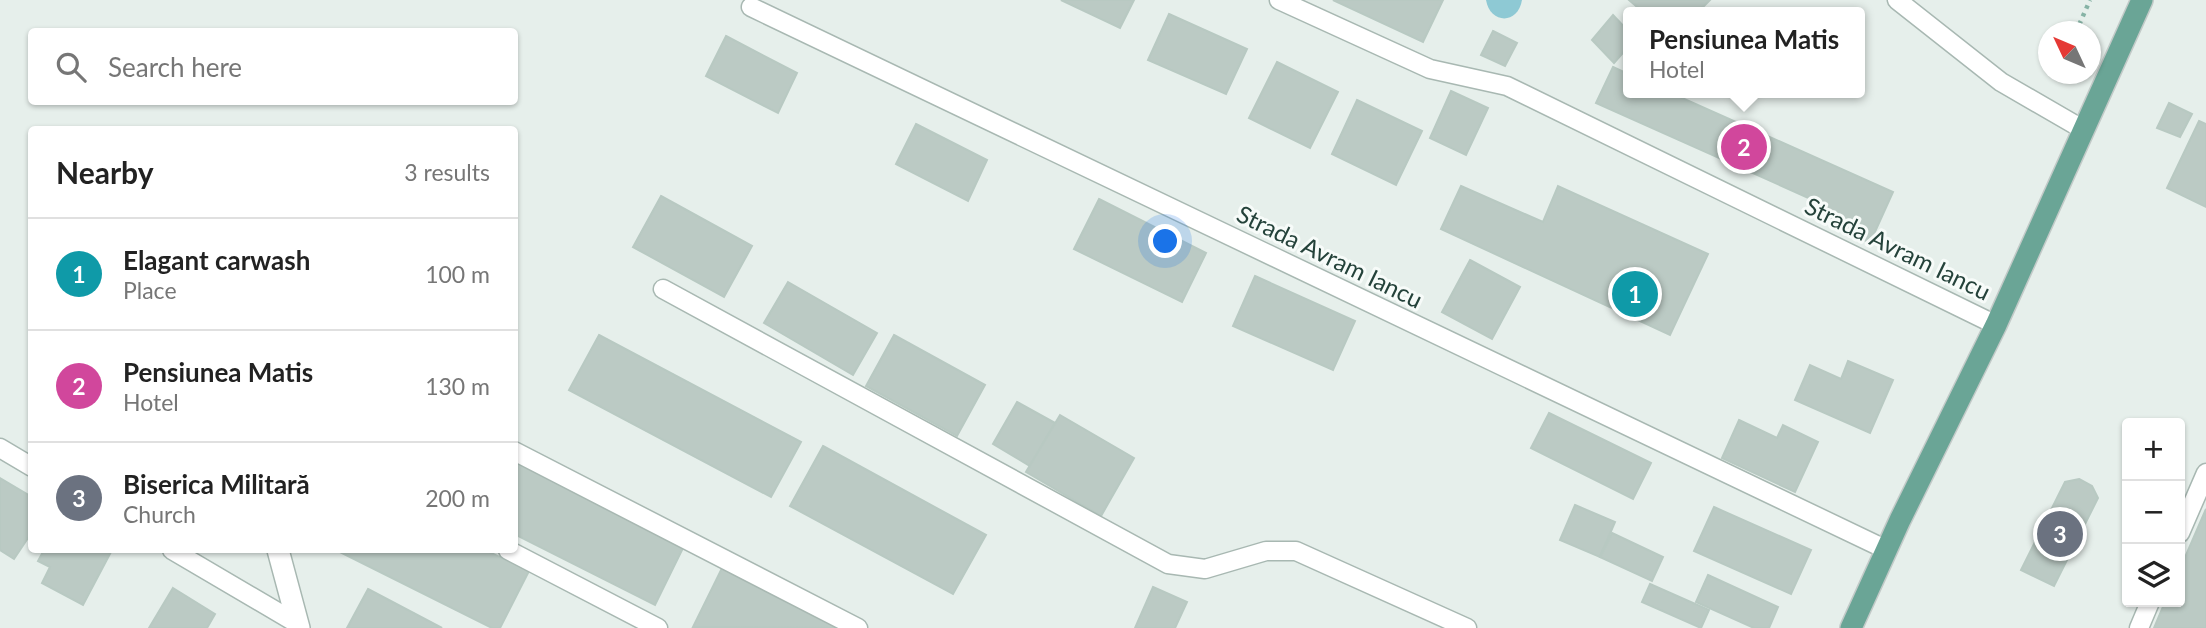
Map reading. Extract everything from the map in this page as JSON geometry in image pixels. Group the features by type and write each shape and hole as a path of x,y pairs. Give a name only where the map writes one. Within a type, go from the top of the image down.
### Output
{"main road":[{"name":"Strada Avram Iancu","path":"1851,628 1996,325 2142,0"}],"street":[{"path":"279,553 299,626"}],"lane":[{"name":"Strada Avram Iancu","path":"1279,0 1430,69 1507,86 1996,325"},
{"path":"1897,0 2001,82 2084,130"},
{"name":"Strada Avram Iancu","path":"751,8 1887,550"},
{"path":"663,289 1168,564 1205,569 1266,551 1296,551 1467,628"},
{"path":"0,448 28,465"},
{"path":"518,453 858,628"},
{"path":"2185,521 2206,473"},
{"path":"177,553 299,626"},
{"path":"514,553 658,628"},
{"path":"2139,628 2148,607"}],"path":[{"path":"2081,21 2090,0"}],"water":[{"path":"1486,0 1522,0 1515,14 1504,18 1493,14"}],"building":[{"path":"1061,0 1134,0 1120,28"},
{"path":"1333,0 1443,0 1423,42"},
{"path":"1629,0 1710,0 1703,7 1637,7"},
{"path":"1169,14 1247,49 1226,94 1148,60"},
{"path":"1613,15 1623,26 1623,53 1614,63 1592,40"},
{"path":"1493,31 1517,43 1505,66 1481,55"},
{"path":"726,36 797,73 778,113 706,76"},
{"path":"1277,62 1338,92 1310,148 1249,118"},
{"path":"1613,67 1623,72 1623,98 1682,98 1893,192 1870,243 1807,213 1813,200 1596,103"},
{"path":"1451,91 1488,108 1466,155 1430,138"},
{"path":"1357,100 1422,131 1396,185 1332,154"},
{"path":"2169,103 2192,114 2180,137 2157,128"},
{"path":"2199,121 2206,124 2206,207 2167,188"},
{"path":"916,124 987,160 968,201 896,164"},
{"path":"1461,186 1543,222 1558,186 1708,254 1670,335 1441,229"},
{"path":"661,196 752,246 724,297 633,247"},
{"path":"1099,199 1206,253 1182,302 1074,249"},
{"path":"1470,260 1520,287 1492,339 1442,312"},
{"path":"1255,276 1355,321 1333,370 1233,326"},
{"path":"788,282 877,333 853,375 764,323"},
{"path":"599,335 801,442 771,497 569,390"},
{"path":"894,335 985,385 957,436 866,386"},
{"path":"1848,361 1893,380 1870,433 1795,400 1810,365 1841,379"},
{"path":"1017,402 1055,423 1030,466 993,444"},
{"path":"1549,413 1651,463 1633,499 1531,448"},
{"path":"1060,415 1134,458 1101,516 1026,472"},
{"path":"1739,420 1777,438 1783,425 1818,442 1795,492 1722,458"},
{"path":"823,446 986,535 953,594 790,506"},
{"path":"518,462 684,546 655,605 518,536"},
{"path":"0,478 28,495 28,538 14,559 0,550"},
{"path":"2079,479 2092,486 2098,498 2054,586 2021,570 2065,482"},
{"path":"1575,505 1615,522 1600,557 1560,540"},
{"path":"1714,507 1811,550 1791,594 1694,551"},
{"path":"2206,509 2206,628 2154,628 2163,607 2185,607 2185,557"},
{"path":"1612,533 1663,557 1652,581 1600,557"},
{"path":"42,553 110,553 83,605 42,583 50,567 38,561"},
{"path":"342,553 491,553 529,571 500,628 492,628"},
{"path":"723,566 845,628 693,627"},
{"path":"1708,575 1778,607 1769,628 1754,628 1696,602"},
{"path":"1650,584 1709,610 1701,628 1642,602"},
{"path":"1153,587 1187,602 1175,628 1135,628"},
{"path":"173,588 215,614 207,628 149,628"},
{"path":"368,589 442,628 347,628"}],"place":[{"name":"Pensiunea Matis","path":"1744,147"},
{"name":"Elagant carwash","path":"1635,294"},
{"name":"Biserica Militară","path":"2060,534"}]}
